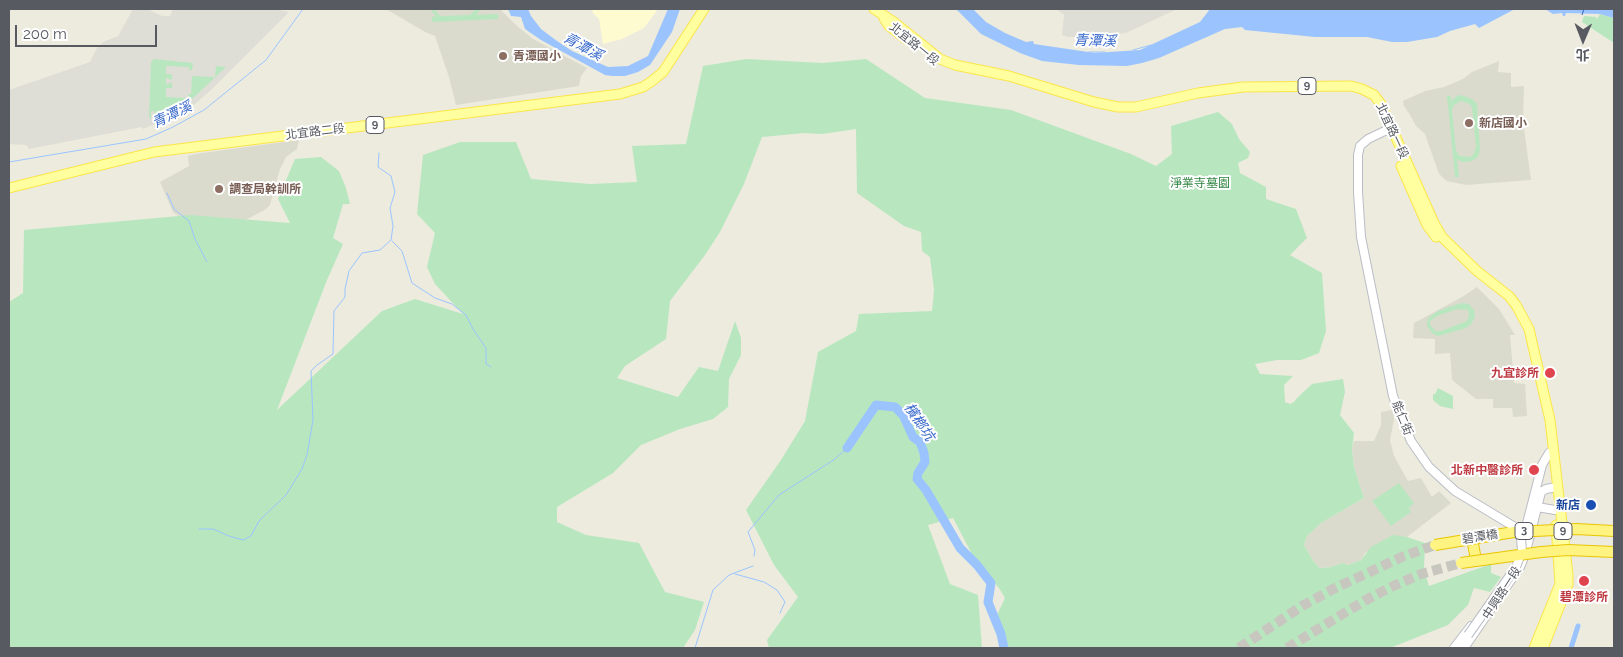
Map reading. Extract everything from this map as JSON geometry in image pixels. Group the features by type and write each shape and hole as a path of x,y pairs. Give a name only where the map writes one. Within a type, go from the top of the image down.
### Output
{"highway":[{"name":"碧潭橋","path":"1435,545 1514,532 1554,529 1614,531"},
{"path":"1472,538 1476,560"},
{"name":"碧潭橋","path":"1461,563 1568,550 1614,552"}],"main road":[{"name":"北宜路二段","path":"9,188 154,152 620,94 643,87 663,72 704,9"},
{"name":"9","path":"874,9 885,12"},
{"name":"北宜路一段","path":"885,12 889,26 939,65 1014,83 1110,111 1136,112 1227,94 1355,92 1369,99 1377,107 1389,128 1442,237 1477,271 1509,296 1527,324 1550,420 1555,510 1563,575"},
{"name":"北宜路一段","path":"1389,128 1427,225 1449,252 1474,275 1506,299 1516,313 1527,337 1538,383 1554,485 1563,575"},
{"name":"9","path":"1534,648 1563,575"},
{"name":"9","path":"1543,648 1568,585 1563,575"}],"street":[{"name":"能仁街","path":"1389,128 1368,139 1360,146 1358,151 1358,197 1360,231 1393,396 1412,441 1429,467 1455,491 1513,526 1521,538 1522,551 1516,567 1468,635"},
{"name":"中興路一段","path":"1454,648 1512,566 1517,556 1542,465 1549,453"},
{"name":"中興路一段","path":"1463,648 1520,567 1525,555 1541,492 1554,485"},
{"path":"1534,493 1540,486 1554,485"},
{"path":"1537,507 1555,510"},
{"path":"1454,648 1468,635"},
{"path":"1463,648 1468,635"}],"shaded area":[{"path":"133,9 147,9 162,16 170,16 173,9 275,9 289,12 212,89 195,104 179,114 143,129 142,127 29,149 26,145 9,144 9,90 90,62 97,48 103,42 118,36"},
{"name":"青潭國小","path":"386,9 500,9 533,39 587,68 581,76 579,86 456,105 435,36"},
{"path":"592,9 658,9 644,28 622,39 603,44 599,19"},
{"path":"1056,9 1177,9 1126,33 1105,36 1068,37 1062,35 1064,15"},
{"name":"新店國小","path":"1499,61 1498,72 1511,73 1511,87 1524,86 1523,121 1531,180 1466,185 1447,181 1439,174 1425,134 1416,126 1403,101 1425,91 1444,87 1463,79 1472,72"},
{"name":"調查局幹訓所","path":"299,140 297,149 286,157 280,169 270,205 242,222 188,223 173,212 160,182 189,166 188,156"},
{"path":"1477,287 1499,309 1515,335 1510,335 1514,383 1525,384 1527,416 1513,417 1512,408 1493,408 1493,399 1476,399 1452,380 1450,353 1435,354 1435,339 1413,338 1414,323"},
{"path":"1393,410 1394,419 1390,440 1394,456 1408,481 1421,478 1432,497 1439,491 1451,503 1407,537 1399,537 1365,553 1361,560 1348,565 1343,563 1320,568 1304,545 1307,536 1321,523 1364,498 1354,467 1352,449 1354,441 1374,441 1381,425 1381,412"}],"green space":[{"path":"430,9 434,9 440,16 470,15 476,9 481,9 476,15 498,14 498,19 432,22 432,17 436,16"},
{"path":"1600,14 1614,18 1614,43 1582,22 1584,16 1596,17 1597,19"},
{"path":"154,59 193,63 192,70 189,70 189,67 166,66 166,74 172,74 172,80 166,78 166,85 172,82 172,88 166,88 166,97 188,98 188,94 191,94 192,76 215,77 216,66 226,67 192,99 177,110 159,119 154,119 155,111 151,111 151,119 149,117 151,62"},
{"name":"淨業寺墓園","path":"746,59 823,63 866,59 925,98 1011,110 1131,154 1156,166 1172,154 1171,126 1218,112 1232,124 1239,139 1250,152 1248,158 1238,163 1240,173 1266,187 1266,199 1296,209 1307,238 1290,255 1322,273 1326,331 1319,353 1301,360 1277,360 1255,364 1260,374 1293,376 1284,385 1285,402 1290,404 1312,384 1343,379 1345,392 1340,415 1354,433 1352,449 1354,467 1364,498 1321,523 1307,536 1304,545 1314,562 1320,568 1343,563 1348,565 1361,560 1371,547 1393,535 1425,543 1424,570 1429,586 1491,564 1491,573 1501,577 1490,592 1474,588 1468,605 1448,625 1390,648 1004,648 996,617 1005,598 974,558 953,518 928,525 950,584 978,595 982,648 769,648 767,640 798,597 774,565 746,510 781,460 805,421 818,352 856,331 859,314 932,311 934,290 930,257 922,251 921,232 904,226 857,193 856,129 822,134 804,133 762,137 744,184 720,232 670,301 666,339 625,366 617,378 678,397 699,367 718,371 735,321 741,338 741,355 729,379 728,407 713,419 680,429 641,445 613,473 557,507 557,522 586,535 639,543 665,592 704,602 695,630 683,648 9,648 9,302 23,293 24,230 190,215 290,223 278,199 295,159 321,157 339,171 350,204 343,204 333,238 343,244 327,280 277,410 382,311 415,299 463,314 435,284 427,267 435,233 417,214 423,155 460,142 516,142 531,179 590,184 637,182 632,146 686,144 703,66"},
{"path":"1461,95 1472,99 1477,104 1480,150 1478,157 1472,161 1462,162 1457,159 1459,177 1455,177 1447,96 1451,96 1451,101","holes":["1461,101 1470,104 1476,147 1473,155 1470,157 1460,156 1456,151 1452,110 1454,105"]},
{"path":"1461,303 1469,304 1474,310 1475,317 1466,328 1438,336 1432,333 1427,326 1428,318 1438,311","holes":["1457,309 1468,310 1467,321 1441,331 1436,331 1430,325 1430,321 1437,316"]},
{"path":"1438,388 1453,396 1453,409 1440,406 1433,400 1433,394 1435,394"},
{"path":"1399,483 1414,503 1409,508 1411,512 1391,526 1372,501"}],"water":[{"path":"508,9 528,9 541,29 557,41 572,51 608,67 628,66 648,56 668,9 680,9 672,32 650,65 638,72 625,76 612,76 605,75 541,40 525,29 521,17 511,16"},
{"path":"956,9 973,9 986,22 1026,42 1033,41 1034,44 1095,53 1140,50 1200,22 1210,9 1515,9 1479,28 1475,24 1437,37 1407,42 1392,42 1367,37 1315,37 1245,30 1242,27 1225,29 1159,58 1127,66 1079,65 1042,61 1020,53 981,34"},
{"path":"1545,9 1614,9 1614,18 1600,14 1566,13 1563,16 1562,13 1553,14"}],"waterway":[{"name":"青潭溪","path":"9,162 146,139 173,127 204,110 266,60 303,9"},
{"name":"青潭溪","path":"1133,50 1151,45"},
{"name":"青潭溪","path":"1089,52 1105,52"},
{"path":"199,529 213,529 243,540 251,536 259,521 286,495 302,469 307,455 313,420 311,371 333,354 334,311 345,297 349,271 362,253 380,250 391,240 393,226 390,208 395,192 391,176 378,167 379,153"},
{"path":"167,193 174,209 189,221 195,239 207,262"},
{"path":"392,241 402,251 412,283 435,298 452,304 466,315 486,348 486,364 491,367"},
{"name":"檳榔坑","path":"847,448 876,405 895,407 903,415 913,437 920,442 924,453 925,462 918,473 917,479 926,490 960,548 991,583 988,602 1001,634 1004,648"},
{"name":"檳榔坑","path":"754,556 755,550 748,532 779,495 835,459 847,448"},
{"name":"檳榔坑","path":"695,648 713,590 729,575 753,566"},
{"path":"735,574 764,582 777,590 785,602 780,613"},
{"path":"1571,648 1578,626"}],"ferry route":[{"path":"1582,15 1584,9"}],"tunnel":[{"path":"1239,648 1302,606 1333,589 1404,556 1435,545"},
{"path":"1287,648 1364,601 1391,587 1421,574 1461,563"}],"place":[{"name":"青潭國小","path":"503,56"},
{"name":"新店國小","path":"1469,123"},
{"name":"調查局幹訓所","path":"219,189"},
{"name":"九宜診所","path":"1550,373"},
{"name":"北新中醫診所","path":"1534,470"},
{"name":"新店","path":"1591,505"},
{"name":"碧潭診所","path":"1584,581"}]}
